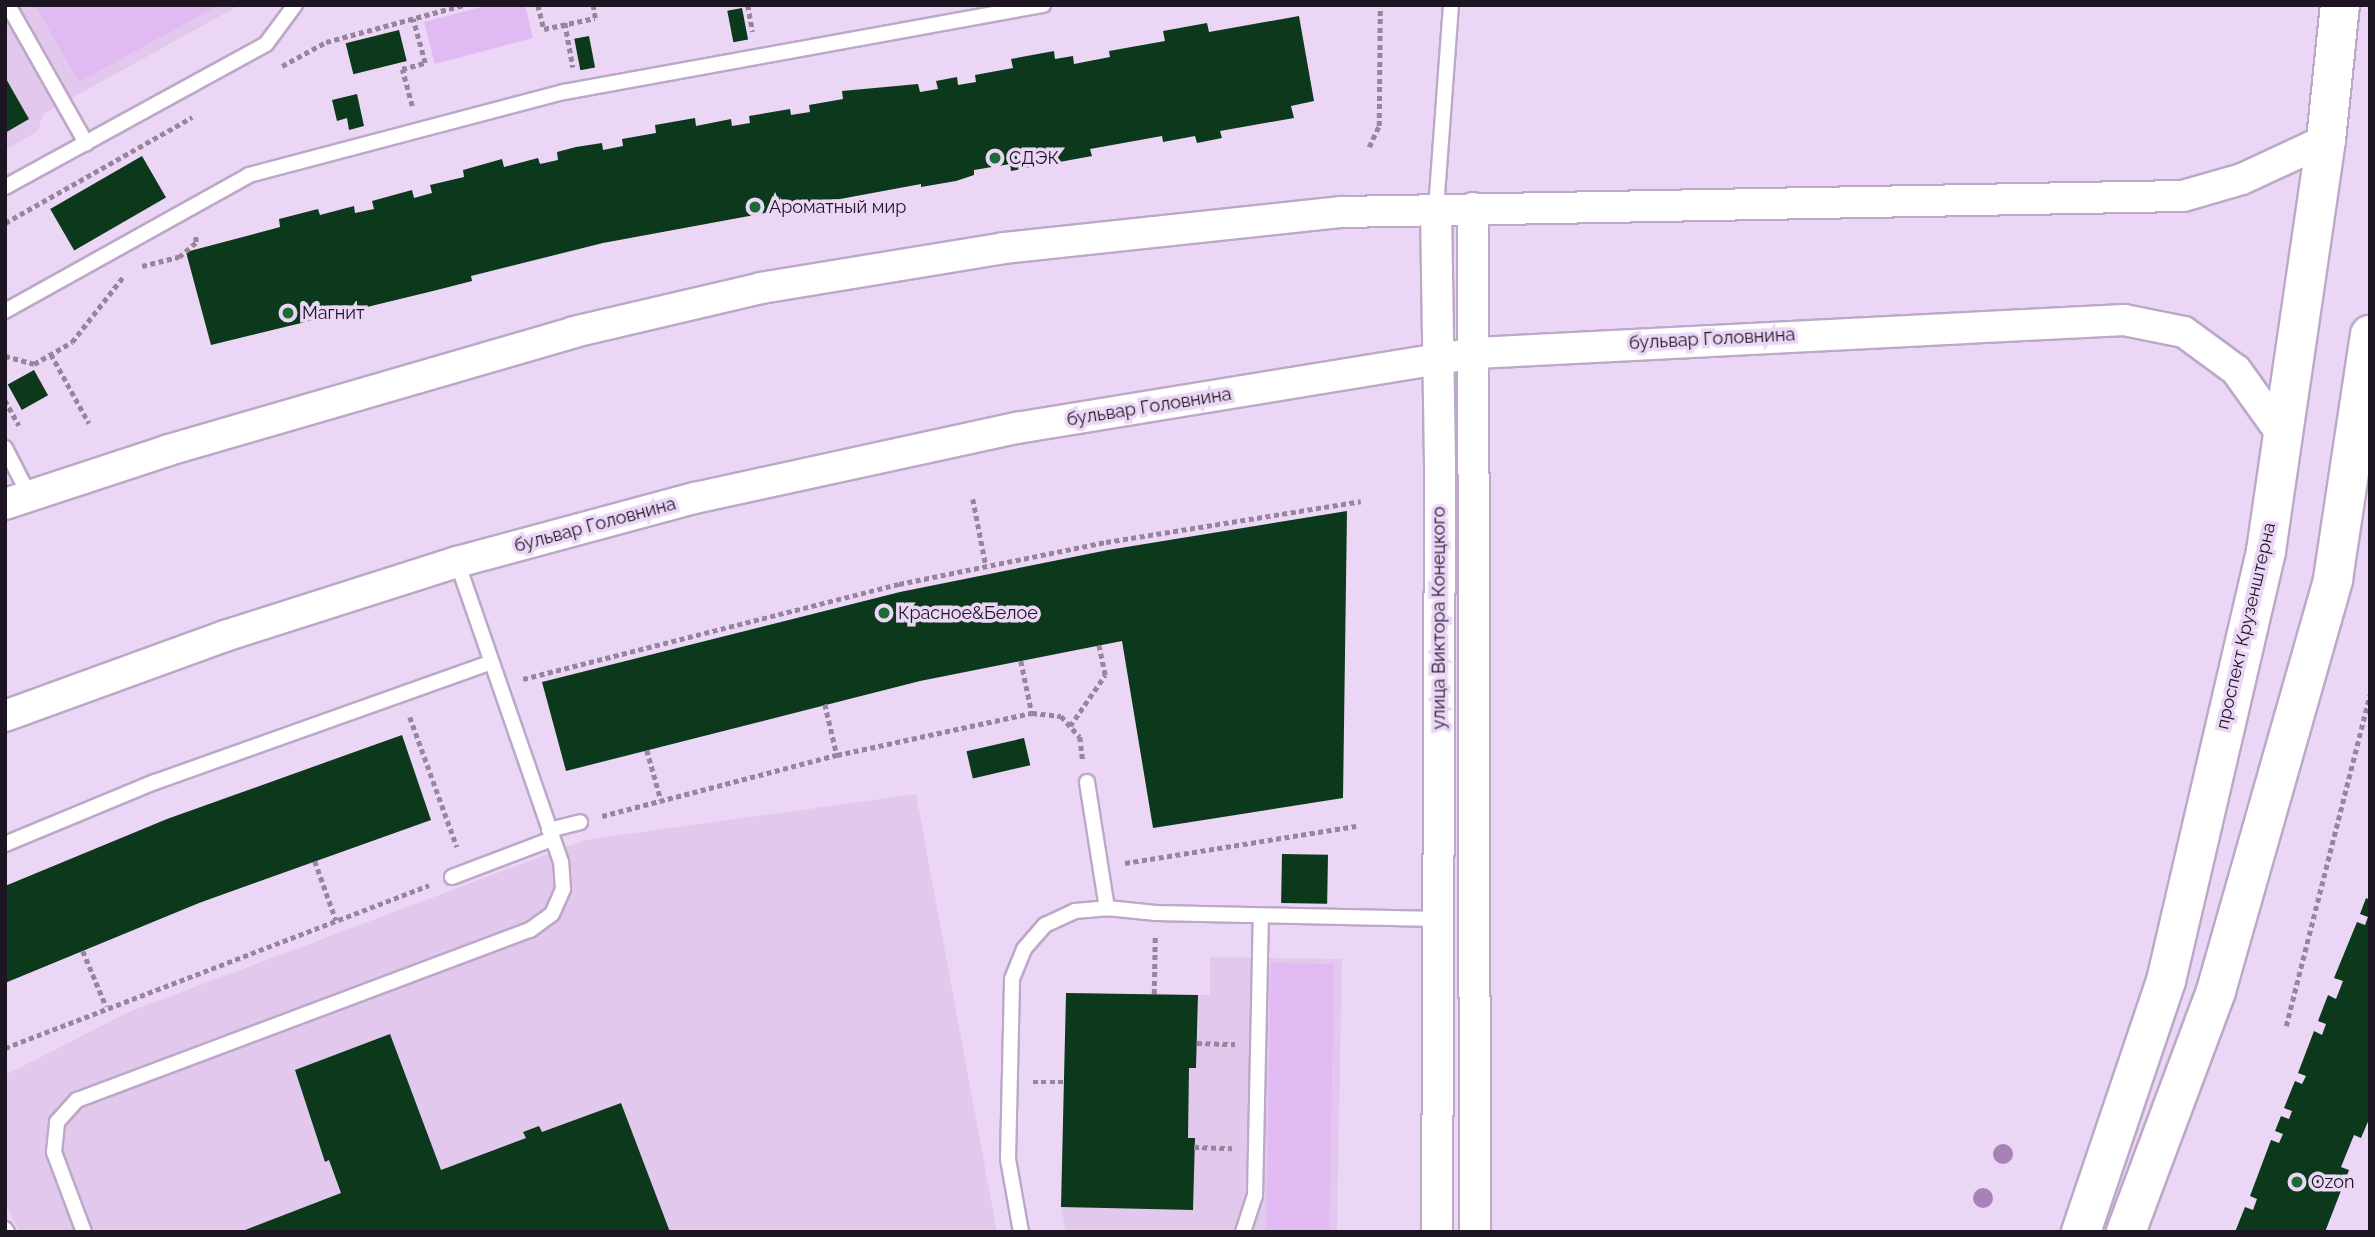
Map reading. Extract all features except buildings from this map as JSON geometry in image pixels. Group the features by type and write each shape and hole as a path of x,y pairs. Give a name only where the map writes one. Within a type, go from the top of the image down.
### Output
{"main road":[{"name":"проспект Крузенштерна","path":"2081,1232 2166,981 2266,551 2326,140 2340,5"},
{"path":"2333,579 2370,335"},
{"path":"2126,1232 2216,991 2333,579 2370,434"}],"street":[{"path":"17,500 574,332 761,288 1004,248 1341,212 2183,196 2242,179 2326,140"},
{"name":"улица Виктора Конецкого","path":"1473,208 1476,353 1475,1232"},
{"name":"улица Виктора Конецкого","path":"1436,209 1439,358 1437,1232"},
{"name":"бульвар Головнина","path":"5,716 225,636 457,562 695,498 1017,428 1476,353 2124,320 2184,332 2225,363 2284,437"}],"lane":[{"path":"8,5 86,143"},
{"path":"5,187 266,44 295,5"},
{"path":"5,312 249,175 577,90 1043,5"},
{"name":"улица Виктора Конецкого","path":"1436,209 1451,5"},
{"path":"5,448 17,500"},
{"path":"84,1232 54,1152 57,1122 77,1100 530,930 552,914 563,889 561,862 457,562"},
{"path":"5,844 155,782 490,663"},
{"path":"1087,782 1107,908"},
{"path":"458,874 580,822"},
{"path":"1021,1232 1008,1159 1012,979 1024,949 1045,925 1075,911 1107,908 1156,913 1438,919"},
{"path":"1243,1232 1255,1196 1261,916"}],"path":[{"path":"279,69 326,42 463,5"},
{"path":"538,5 544,29 596,18 593,5"},
{"path":"1369,147 1379,126 1380,5"},
{"path":"413,19 425,63 402,69 418,130"},
{"path":"565,23 577,90"},
{"path":"5,223 195,116"},
{"path":"5,356 34,364 72,342 128,270"},
{"path":"51,354 89,422"},
{"path":"5,400 22,431"},
{"path":"973,499 986,566"},
{"path":"498,685 802,607 986,566 1361,501"},
{"path":"1002,563 1003,571"},
{"path":"802,607 803,615"},
{"path":"1070,726 1105,675 1099,646"},
{"path":"622,653 623,661"},
{"path":"1021,661 1032,713"},
{"path":"5,1048 106,1006 458,874 402,694"},
{"path":"2286,1026 2370,695"},
{"path":"825,704 837,755"},
{"path":"580,822 837,755 1032,713 1061,716 1080,737 1087,782"},
{"path":"647,750 661,800"},
{"path":"1100,867 1356,826"},
{"path":"315,861 336,920"},
{"path":"1154,994 1156,913"},
{"path":"83,951 106,1006"},
{"path":"1197,1043 1258,1045"},
{"path":"1194,1147 1256,1148"}],"shaded area":[{"path":"5,5 238,6 43,114 38,131 5,150 5,133 29,119 5,77"},
{"path":"35,5 219,5 79,82"},
{"path":"489,5 525,5 533,38 435,64 424,22"},
{"path":"916,794 997,1232 20,1232 5,1204 5,1075 131,1011 585,840"},
{"path":"1210,957 1342,959 1337,1232 1066,1232 1061,1207 1193,1209 1195,1138 1188,1138 1189,1068 1196,1067 1198,995 1210,995"},
{"path":"1271,963 1334,964 1329,1232 1266,1232"}],"place":[{"name":"СДЭК","path":"995,158"},
{"name":"Ароматный мир","path":"755,207"},
{"name":"Магнит","path":"288,313"},
{"name":"Красное&Белое","path":"884,613"},
{"name":"Ozon","path":"2297,1182"}]}
